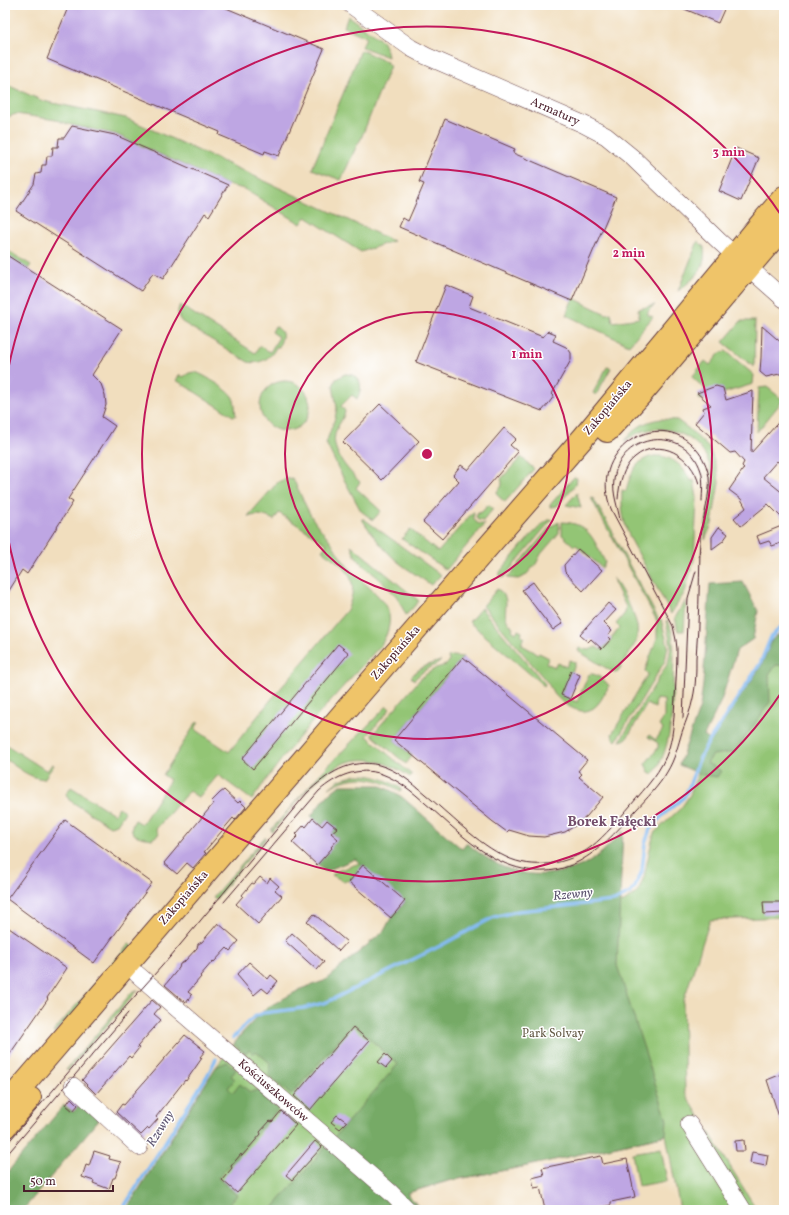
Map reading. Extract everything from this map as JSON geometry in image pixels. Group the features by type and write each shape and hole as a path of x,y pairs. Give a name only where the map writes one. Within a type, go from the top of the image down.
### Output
{"main road":[{"name":"Zakopiańska","path":"742,261 764,220 784,197"},
{"name":"Zakopiańska","path":"5,1127 137,974 457,594 582,439 742,261 784,226"},
{"name":"Zakopiańska","path":"5,1106 364,689 428,628"}],"street":[{"name":"Armatury","path":"351,5 411,48 426,56 577,121 606,136 633,158 784,299"},
{"name":"Kościuszkowców","path":"137,974 390,1192 408,1210"},
{"path":"73,1086 140,1147"},
{"path":"689,1124 742,1210"}],"green space":[{"path":"348,16 382,41 388,57 362,47 366,37 344,27"},
{"path":"361,50 387,62 390,66 360,141 341,180 312,169"},
{"path":"5,84 43,101 126,118 393,241 361,252 306,217 301,224 244,189 228,185 115,134 71,125 56,120 16,114 5,118"},
{"path":"698,241 704,247 701,268 694,278 678,291"},
{"path":"5,249 31,265 28,269 5,254"},
{"path":"573,298 606,314 611,313 613,322 639,318 638,309 655,305 648,312 648,315 653,317 629,345 566,315"},
{"path":"180,305 255,353 260,346 270,352 279,337 272,332 275,326 282,333 279,347 276,347 265,360 252,363 248,362 182,322 178,314"},
{"path":"741,321 755,321 754,367 723,342"},
{"path":"726,351 754,375 753,384 701,400 698,398 705,389 692,377 705,361 710,365 720,353"},
{"path":"607,367 611,368 596,395 593,393"},
{"path":"194,372 207,378 229,392 234,400 236,416 233,416 176,380 180,375 183,377"},
{"path":"345,374 358,378 360,382 360,390 357,399 352,395 341,406 345,413 336,431 335,445 337,452 345,466 360,482 356,488 381,511 373,520 361,511 326,443 337,408 333,386 336,379"},
{"path":"280,381 290,381 303,388 310,401 310,411 303,424 290,431 280,431 271,427 264,420 260,411 260,401 264,392 271,385"},
{"path":"767,387 783,400 757,432 759,388"},
{"path":"661,419 677,420 689,429 709,448 717,469 719,482 712,524 705,540 712,478 708,461 700,448 682,434 660,429 648,430 636,434 625,441 632,432 640,426 650,421"},
{"path":"654,456 666,457 681,466 691,481 694,480 697,498 694,560 685,592 671,614 630,538 622,508 622,490 626,491 635,468 643,460"},
{"path":"521,457 534,469 505,502 498,496 497,491 502,486 501,479"},
{"path":"574,477 577,478 576,484 557,506 550,507 550,505"},
{"path":"292,478 312,517 332,543 346,565 376,593 385,605 388,611 389,620 385,637 381,645 297,740 252,800 218,775 199,798 189,791 156,829 159,834 152,839 135,835 133,833 132,825 135,820 142,824 170,780 163,775 196,723 199,722 195,729 229,752 347,610 353,590 352,582 345,569 322,551 327,544 279,513 274,520 268,517 256,515 248,516 278,482"},
{"path":"577,493 581,508 566,505"},
{"path":"591,498 593,498 614,534 613,535 659,620 661,619 668,646 665,661 616,741 612,734 648,674 645,671 657,638 657,621"},
{"path":"488,505 493,509 483,521 478,520 476,516 478,513 482,512"},
{"path":"473,512 474,520 477,523 485,524 446,570 402,539 410,529 438,552"},
{"path":"362,519 441,575 431,585 406,568 383,547"},
{"path":"551,519 552,520 503,578 500,576 500,572 524,543 539,527"},
{"path":"559,522 559,533 525,576 518,579 507,578 550,527"},
{"path":"562,522 579,526 590,534 605,562 602,568 562,535"},
{"path":"351,545 419,601 406,615 397,597 383,582 362,564 354,554"},
{"path":"613,578 631,608 636,621 637,630 636,642 617,673 611,671 578,651 579,648 589,650 596,647 601,650 612,640 611,638 620,628 616,624 625,613 626,607"},
{"path":"743,582 758,611 753,639 737,650 721,701 704,736 711,741 761,666 772,640 777,635 784,643 784,666 776,665 769,674 770,702 735,752 713,755 707,763 721,771 717,777 703,775 679,765 700,707 710,584"},
{"path":"497,589 505,597 506,617 508,622 513,627 512,630 516,633 518,630 522,632 521,636 524,638 522,640 522,645 549,658 546,663 555,667 558,663 566,667 570,660 575,662 561,695 577,702 588,676 591,674 598,676 608,684 609,686 597,705 587,711 581,711 575,710 560,700 547,682 483,606"},
{"path":"686,601 684,631 678,631 675,617"},
{"path":"481,608 545,684 544,686 469,622"},
{"path":"668,620 674,645 671,722 665,752 653,774 649,772 645,764 658,748 658,743 648,737 649,735 656,740 663,729 659,726 664,717 664,700 656,699 655,708 647,704 627,738 620,741 668,663 671,646 666,621"},
{"name":"Park Solvay","path":"784,630 784,917 710,920 683,1002 685,1093 757,1210 680,1210 666,1135 527,1166 448,1181 407,1193 421,1210 126,1210 216,1067 244,1031 593,905 624,902 638,892 644,877 654,833 681,808 690,795 701,766 761,666 772,640"},
{"path":"448,657 463,657 394,740 412,756 406,764 372,735 422,677 436,668 446,665 449,661"},
{"path":"441,661 425,670 414,680 411,677 424,667"},
{"path":"387,706 390,709 367,736 412,775 410,777 396,768 380,762 362,760 346,763 331,770 305,792 272,832 271,830 318,776"},
{"path":"5,744 47,771 52,764 54,765 44,779 33,777 23,772 5,759"},
{"path":"356,775 380,778 402,789 400,791 382,782 365,778 347,780 329,788 339,780"},
{"path":"341,785 379,785 394,792 402,797 462,849 467,843 488,859 499,865 522,873 547,874 582,865 589,862 607,848 623,831 617,965 667,1120 666,1135 527,1166 448,1181 407,1193 421,1210 271,1210 398,1064 353,1024 291,1095 269,1076 270,1063 256,1051 253,1054 249,1050 246,1054 234,1044 266,1008 303,988 324,981 384,931 391,918 405,902 355,859 326,871 317,865 338,839 331,833 336,828 327,820 322,826 311,816 328,795"},
{"path":"71,787 114,814 119,807 125,812 117,824 110,826 69,800 66,794"},
{"path":"264,838 266,838 216,899 213,897"},
{"path":"360,863 363,865 349,882 347,880 345,882 332,875 337,871"},
{"path":"129,944 133,947 83,1004 54,1033 53,1032"},
{"path":"137,990 67,1071 66,1070 132,992"},
{"path":"227,1062 236,1070 231,1076 235,1079 228,1088 233,1093 240,1084 250,1092 258,1090 279,1108 218,1178 237,1195 224,1210 126,1210 216,1067"},
{"path":"83,1101 101,1117 23,1210 5,1210 5,1175 64,1105 73,1112"},
{"path":"661,1148 667,1181 638,1186 632,1153"}],"building":[{"path":"69,5 219,5 324,49 279,156 265,151 264,154 219,135 220,132 47,59"},
{"path":"675,5 726,5 718,23"},
{"path":"445,119 515,149 513,153 616,197 572,301 399,227 403,218 408,221 424,184 419,182"},
{"path":"72,126 115,135 228,185 209,216 205,213 163,279 153,273 141,291 16,211 34,184 36,174 41,173 42,165 46,165 47,156 52,156 53,147 58,147 59,138 64,138"},
{"path":"736,148 759,158 741,201 719,191"},
{"path":"5,254 122,329 92,375 101,384 105,395 106,405 102,417 115,426 68,499 73,502 27,574 22,570 5,597"},
{"path":"446,285 473,296 469,307 543,337 548,331 556,334 553,341 569,350 571,353 571,360 552,394 554,396 542,411 416,362"},
{"path":"762,326 784,345 784,373 766,377 760,372"},
{"path":"716,386 723,388 726,400 753,391 751,453 784,416 784,467 777,461 763,477 784,494 784,520 768,504 741,526 734,518 746,508 741,499 729,490 744,468 742,466 744,462 735,452 730,453 695,423 704,412 703,408 711,405 697,393"},
{"path":"380,404 419,441 382,480 343,442"},
{"path":"504,428 516,439 510,445 518,452 442,539 423,522 459,481 453,475 461,465 468,470"},
{"path":"784,525 784,542 772,546 769,541 760,544 757,536"},
{"path":"719,527 728,534 723,541 712,549 712,537"},
{"path":"578,549 602,570 583,591 565,572 564,565"},
{"path":"533,582 563,623 553,630 522,590"},
{"path":"608,603 616,610 604,623 612,631 608,636 611,639 602,649 591,639 588,642 580,635"},
{"path":"338,644 349,653 253,769 242,759"},
{"path":"463,657 587,760 578,771 582,774 579,777 603,797 578,824 565,832 544,837 529,836 509,830 507,832 394,740"},
{"path":"571,671 580,675 570,699 561,695"},
{"path":"224,790 238,803 240,801 246,807 235,820 233,818 204,852 206,853 193,868 187,863 177,874 164,863 214,803 212,801"},
{"path":"313,818 322,826 327,820 337,828 331,833 338,839 317,865 292,842 298,836 296,834 304,825 306,827"},
{"path":"65,820 152,883 94,963 7,899"},
{"path":"363,865 405,901 391,918 349,882"},
{"path":"260,877 267,883 270,878 279,886 275,890 282,896 258,924 236,904 252,883 254,884"},
{"path":"763,902 784,902 784,913 764,914"},
{"path":"314,914 347,942 339,951 307,922"},
{"path":"218,923 239,941 230,951 227,948 200,976 201,977 188,992 192,995 186,1003 165,985 179,968 180,964 184,962 197,948 198,944 202,942"},
{"path":"9,928 67,968 47,998 48,999 5,1061 5,934"},
{"path":"292,933 324,962 317,970 285,941"},
{"path":"249,962 268,979 271,975 278,981 268,993 262,988 254,995 237,975"},
{"path":"152,1000 160,1007 154,1014 161,1020 137,1047 139,1048 131,1058 129,1056 96,1094 82,1080"},
{"path":"353,1027 369,1041 310,1110 294,1096"},
{"path":"185,1035 205,1051 200,1057 202,1058 186,1081 185,1080 156,1117 158,1119 141,1135 116,1112 122,1104 124,1105"},
{"path":"385,1054 392,1061 386,1068 378,1062"},
{"path":"784,1073 784,1126 782,1126 767,1080"},
{"path":"71,1098 78,1105 73,1111 66,1105"},
{"path":"281,1111 296,1125 237,1193 222,1180 241,1154 242,1156 261,1134 260,1132 270,1121 272,1122"},
{"path":"337,1115 347,1122 340,1129 331,1122"},
{"path":"744,1140 745,1151 736,1151 735,1141"},
{"path":"315,1141 322,1147 292,1180 286,1175"},
{"path":"94,1151 110,1156 109,1159 121,1162 109,1189 93,1183 94,1181 82,1177 86,1165 89,1166"},
{"path":"752,1152 768,1155 766,1166 750,1163"},
{"path":"601,1156 603,1164 627,1159 635,1197 611,1202 611,1205 590,1210 545,1210 540,1187 534,1188 532,1178 544,1175 542,1168"}],"waterway":[{"name":"Rzewny","path":"233,1038 254,1017 263,1013 304,1008 327,1002 440,946 494,917 518,911 614,901 630,893 635,887 642,871 645,843 650,829 663,815 684,797 706,746 760,664 771,637 784,624"},
{"name":"Rzewny","path":"122,1210 207,1076 216,1059"}],"tram line":[{"path":"5,1146 170,957 307,793 331,774 340,769 368,763 392,770 404,777 485,844 495,851 516,861 538,864 561,862 582,853 591,847 607,832 648,785 658,771 669,748 674,722 677,649 673,626 612,511 606,490 608,470 617,454 630,441 646,433 663,431 680,436 696,449 703,458 709,477 709,483 708,498 701,534"},
{"path":"620,520 614,495 614,480 619,464 628,452 640,444 654,440 668,441 682,446 693,456 702,475 702,502"},
{"path":"618,499 619,488 627,465 635,457 645,451 655,448 674,452 682,458 690,465 699,484"},
{"path":"699,556 701,528"},
{"path":"224,902 319,791 340,777 356,772 373,772 388,776 415,794 455,830 488,855 512,866 532,871 551,871 567,867 583,859 597,849 623,824 657,787 670,767 676,752 691,706 695,688 700,551"},
{"path":"683,718 688,598 696,571"},
{"path":"5,1157 128,1013"}],"district":[{"name":"Borek Fałęcki","path":"612,822"}]}
